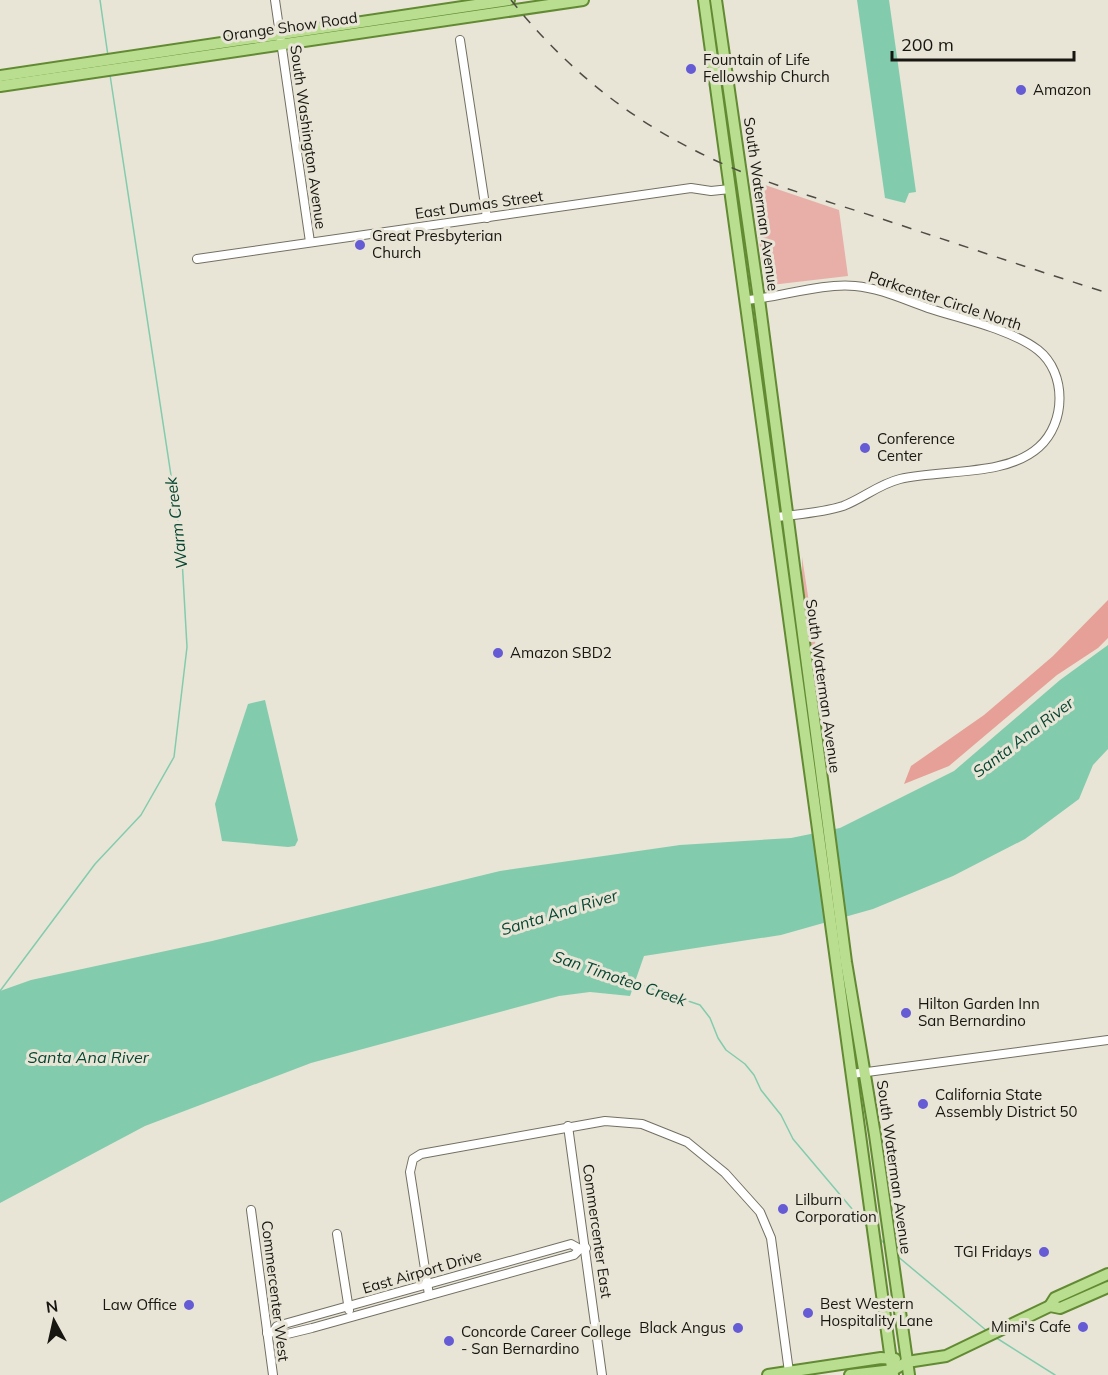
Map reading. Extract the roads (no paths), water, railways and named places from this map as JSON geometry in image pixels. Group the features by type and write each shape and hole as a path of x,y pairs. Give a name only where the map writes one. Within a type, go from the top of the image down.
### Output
{"main road":[{"name":"Orange Show Road","path":"280,38 509,0"},
{"name":"Orange Show Road","path":"53,73 280,38 583,0"},
{"name":"South Waterman Avenue","path":"704,0 730,189 781,516 837,929 852,1074 893,1372"},
{"name":"South Waterman Avenue","path":"716,0 759,299 781,516"},
{"path":"0,76 53,73"},
{"path":"0,86 53,73"},
{"name":"South Waterman Avenue","path":"837,929 865,1073 909,1375"},
{"path":"768,1375 891,1358 907,1362 946,1356 984,1340 1050,1306 1055,1298 1108,1274"},
{"path":"1050,1306 1059,1308 1108,1287"},
{"path":"850,1375 893,1372 907,1362"}],"street":[{"name":"South Washington Avenue","path":"275,0 310,242"},
{"path":"460,40 487,218"},
{"name":"East Dumas Street","path":"197,259 691,188 711,191 730,189"},
{"name":"Parkcenter Circle North","path":"747,300 843,286 870,288 1016,337 1041,352 1052,367 1058,384 1058,412 1047,439 1026,457 1002,465 900,479 845,505 781,516"},
{"path":"852,1074 1108,1040"},
{"path":"429,1295 410,1172 412,1159 421,1154 568,1126 605,1121 642,1124 687,1142 701,1151 751,1199 760,1212 771,1238 789,1372"},
{"name":"Commercenter East","path":"568,1126 602,1375"},
{"name":"Commercenter West","path":"251,1210 270,1332 273,1375"},
{"path":"337,1234 350,1317"},
{"name":"East Airport Drive","path":"570,1244 583,1248 574,1255 350,1317 279,1336 270,1332 277,1326 570,1244"}],"water":[{"path":"857,0 889,0 916,192 909,193 905,203 885,198"},
{"name":"Santa Ana River","path":"1108,645 1108,749 1093,765 1079,799 1025,839 953,876 873,909 781,935 644,956 630,996 590,992 559,996 311,1063 145,1126 0,1203 0,991 31,980 212,941 500,871 680,845 791,838 840,828 954,771 1060,680"},
{"path":"265,700 298,840 295,846 222,841 215,804 248,704"}],"waterway":[{"name":"Warm Creek","path":"100,0 108,56"},
{"name":"Warm Creek","path":"0,991 95,864 141,815 174,757 187,647 181,541 110,75"},
{"name":"San Timoteo Creek","path":"635,983 700,1005 710,1018 726,1050 745,1064 754,1075 761,1090 781,1115 793,1139 869,1229"},
{"name":"San Timoteo Creek","path":"879,1238 886,1245"},
{"name":"San Timoteo Creek","path":"896,1255 987,1331"},
{"name":"San Timoteo Creek","path":"995,1337 1055,1375"}],"railway":[{"path":"511,0 551,45 595,86 643,121 718,162 786,188 1108,293"}],"place":[{"name":"Fountain of Life Fellowship Church","path":"691,69"},
{"name":"Amazon","path":"1021,90"},
{"name":"Great Presbyterian Church","path":"360,245"},
{"name":"Conference Center","path":"865,448"},
{"name":"Amazon SBD2","path":"498,653"},
{"name":"Hilton Garden Inn San Bernardino","path":"906,1013"},
{"name":"California State Assembly District 50","path":"923,1104"},
{"name":"Lilburn Corporation","path":"783,1209"},
{"name":"TGI Fridays","path":"1044,1252"},
{"name":"Law Office","path":"189,1305"},
{"name":"Best Western Hospitality Lane","path":"808,1313"},
{"name":"Mimi's Cafe","path":"1083,1327"},
{"name":"Black Angus","path":"738,1328"},
{"name":"Concorde Career College - San Bernardino","path":"449,1341"}]}
